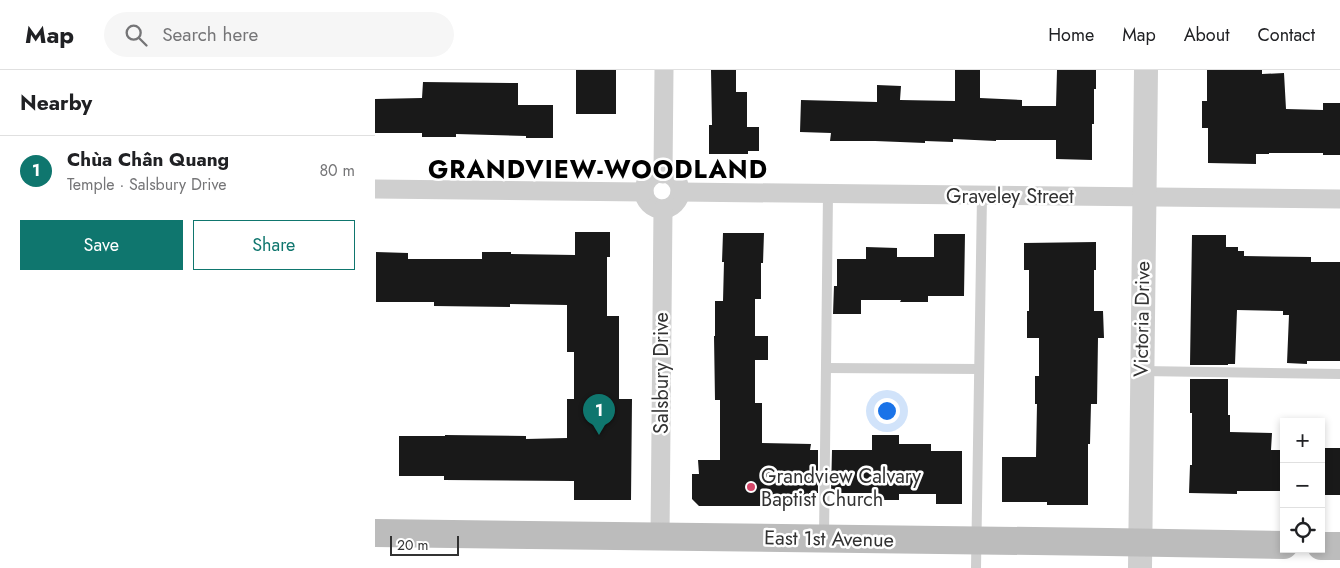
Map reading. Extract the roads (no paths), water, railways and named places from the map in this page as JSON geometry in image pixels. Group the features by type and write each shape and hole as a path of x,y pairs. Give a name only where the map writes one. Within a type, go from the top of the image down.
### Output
{"main road":[{"name":"East 1st Avenue","path":"375,533 977,541 1140,555 1280,545"},
{"path":"1325,546 1340,546"}],"street":[{"path":"663,174 664,70"},
{"name":"Victoria Drive","path":"1140,555 1146,70"},
{"path":"657,174 663,174 673,178 680,192 679,197 672,206 663,209 657,208 648,202 645,186 652,177 657,174"},
{"path":"375,189 645,192"},
{"name":"Graveley Street","path":"680,192 1340,199"},
{"name":"Salsbury Drive","path":"660,537 663,209"}],"lane":[{"path":"824,539 828,194"},
{"path":"977,568 982,196"},
{"path":"826,368 979,369"},
{"path":"1142,372 1340,374"}],"place":[{"name":"Chùa Chân Quang","path":"599,435"},
{"name":"Grandview Calvary Baptist Church","path":"751,487"}],"district":[{"name":"GRANDVIEW-WOODLAND","path":"598,169"}]}
